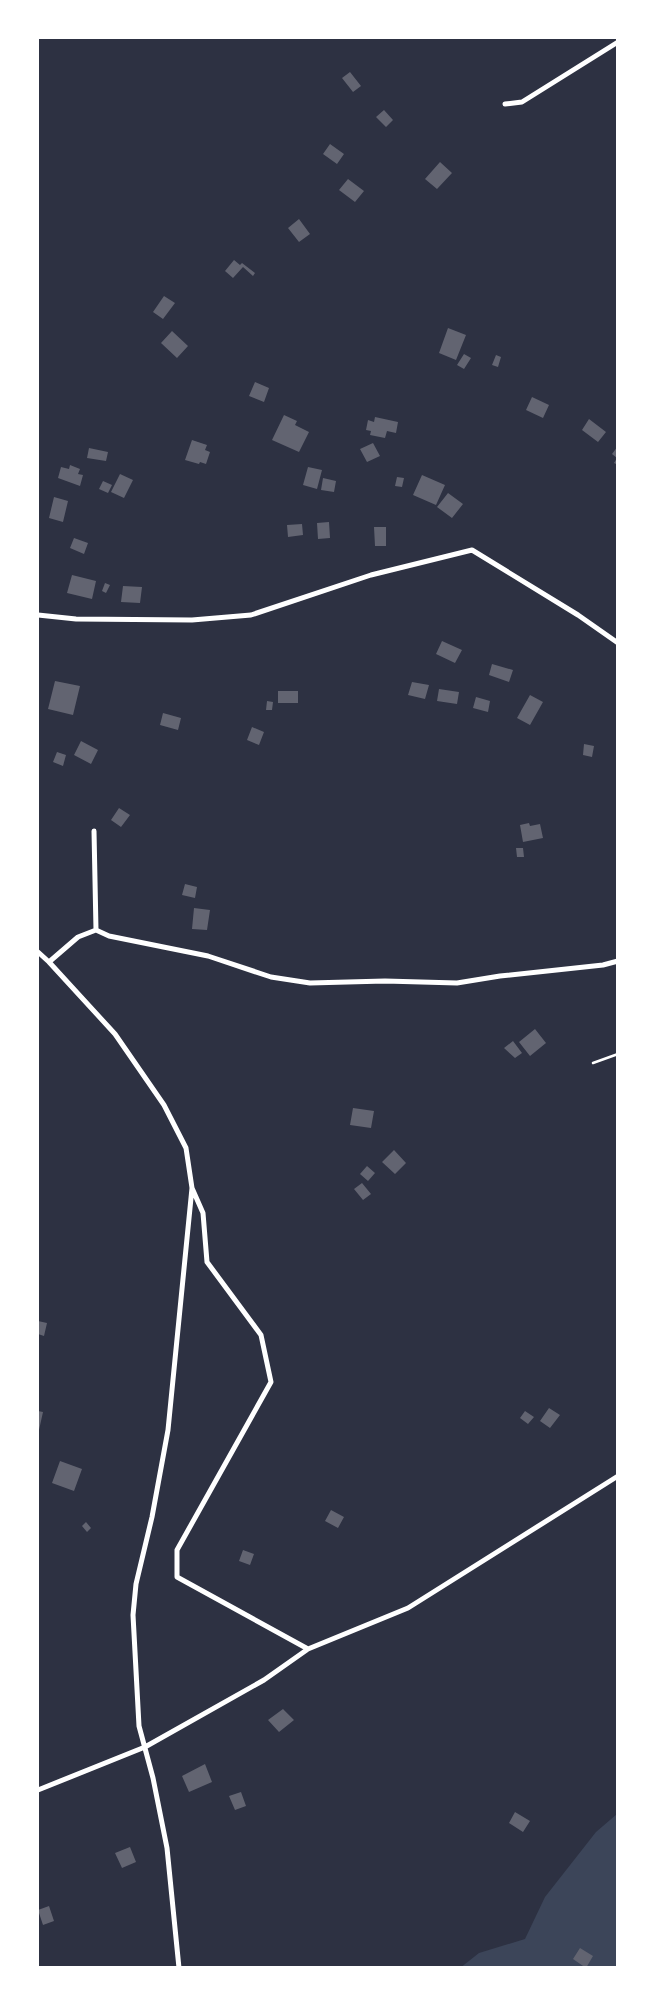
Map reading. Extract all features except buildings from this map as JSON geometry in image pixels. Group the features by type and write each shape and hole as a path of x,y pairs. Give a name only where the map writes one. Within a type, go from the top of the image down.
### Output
{"street":[{"path":"504,104 522,102 618,42"},
{"path":"38,615 76,619 192,620 251,616 371,575 472,550 578,615 618,643"},
{"path":"94,830 96,930"},
{"path":"49,962 73,940 96,930 109,936 208,956 271,977 310,983 385,981 457,983 500,976 603,965 618,961"},
{"path":"38,952 115,1034 164,1106 186,1148 192,1188 202,1213 207,1262 261,1335 271,1382 178,1550 177,1577 308,1650"},
{"path":"179,1968 167,1848 139,1726 134,1607 136,1584 152,1516 168,1430 192,1188"},
{"path":"38,1790 145,1747 264,1680 308,1650 408,1608 502,1551 583,1496 618,1476"}],"path":[{"path":"593,1063 618,1054"}],"shaded area":[{"path":"617,1814 617,1967 460,1968 479,1953 525,1939 545,1897 596,1832"}]}
